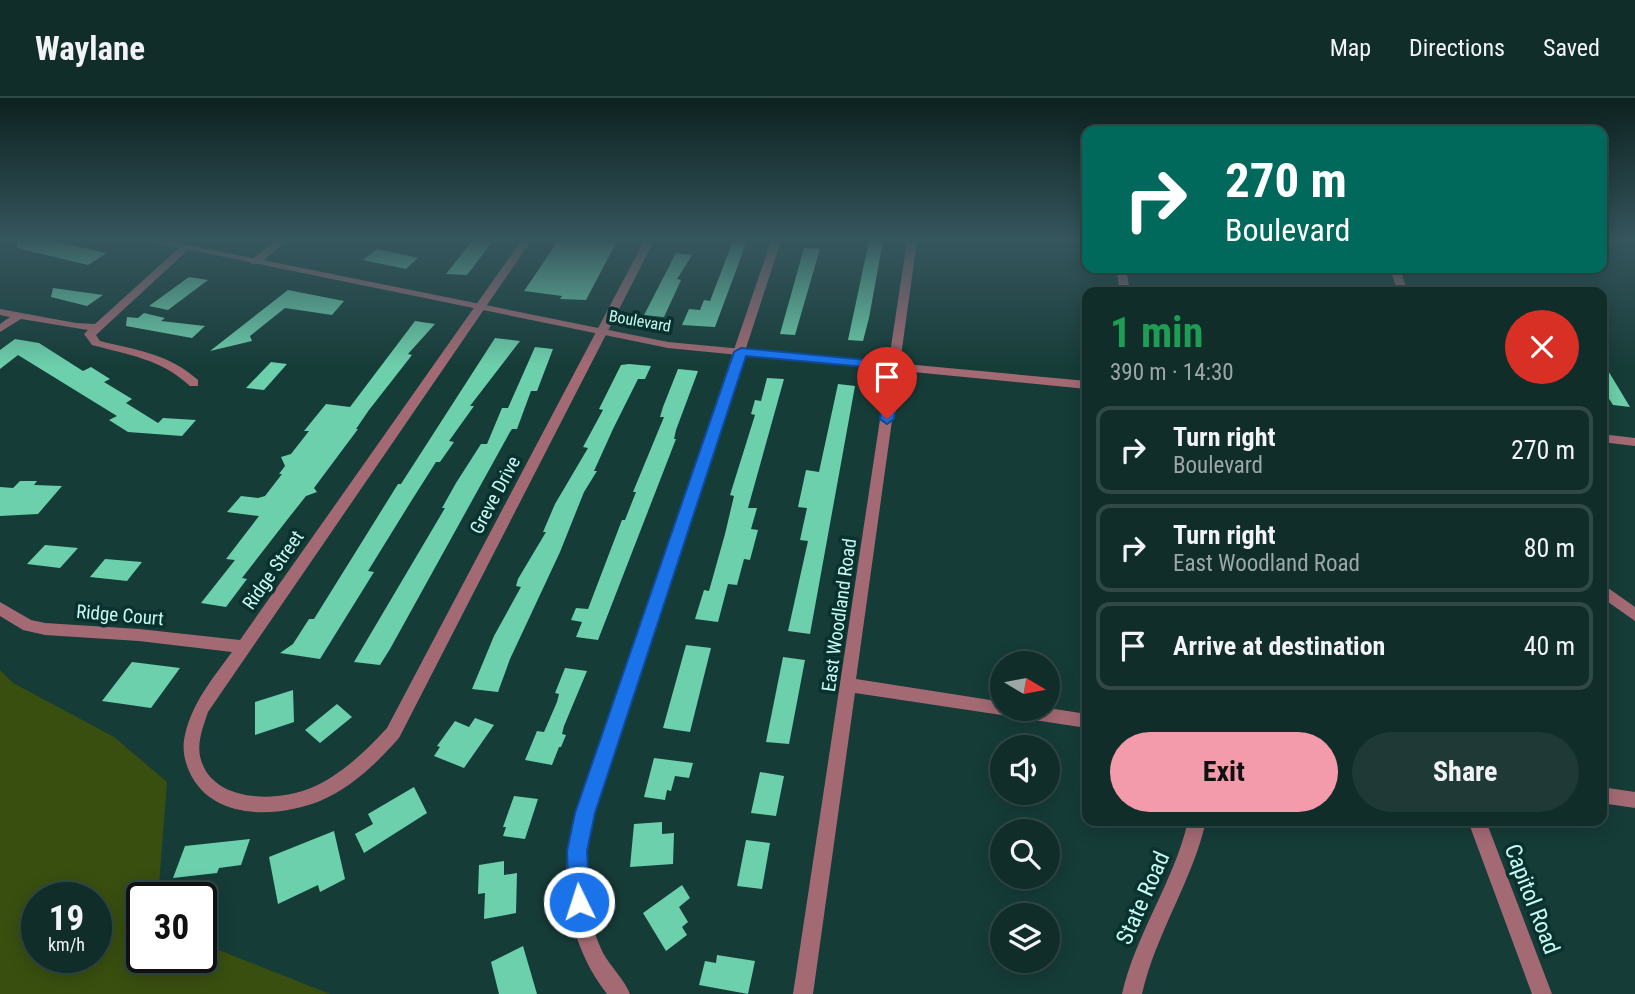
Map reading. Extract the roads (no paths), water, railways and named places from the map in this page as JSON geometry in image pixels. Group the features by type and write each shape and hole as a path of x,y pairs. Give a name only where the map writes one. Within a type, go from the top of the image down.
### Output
{"street":[{"path":"145,283 94,327 90,334 96,343 171,364 194,383"},
{"name":"Boulevard","path":"356,283 677,346 1082,385"},
{"name":"Ridge Street","path":"368,761 354,773 302,799 254,804 224,797 210,788 193,761 191,737 201,709 497,283"},
{"name":"Greve Drive","path":"368,761 393,733 627,283"},
{"path":"620,994 593,951 582,920 577,884 577,851 585,813 763,283"},
{"name":"East Woodland Road","path":"803,994 906,283"},
{"path":"0,312 94,327"},
{"path":"0,329 20,315"},
{"path":"1607,439 1635,442"},
{"path":"1607,594 1635,615"},
{"name":"Ridge Court","path":"0,608 28,626 45,629 139,635 243,647"},
{"path":"848,685 990,707"},
{"path":"1060,717 1082,720"},
{"path":"1607,796 1635,800"},
{"name":"State Road","path":"1132,994 1146,948 1193,846 1196,826"},
{"name":"Capitol Road","path":"1478,826 1542,994"}]}
